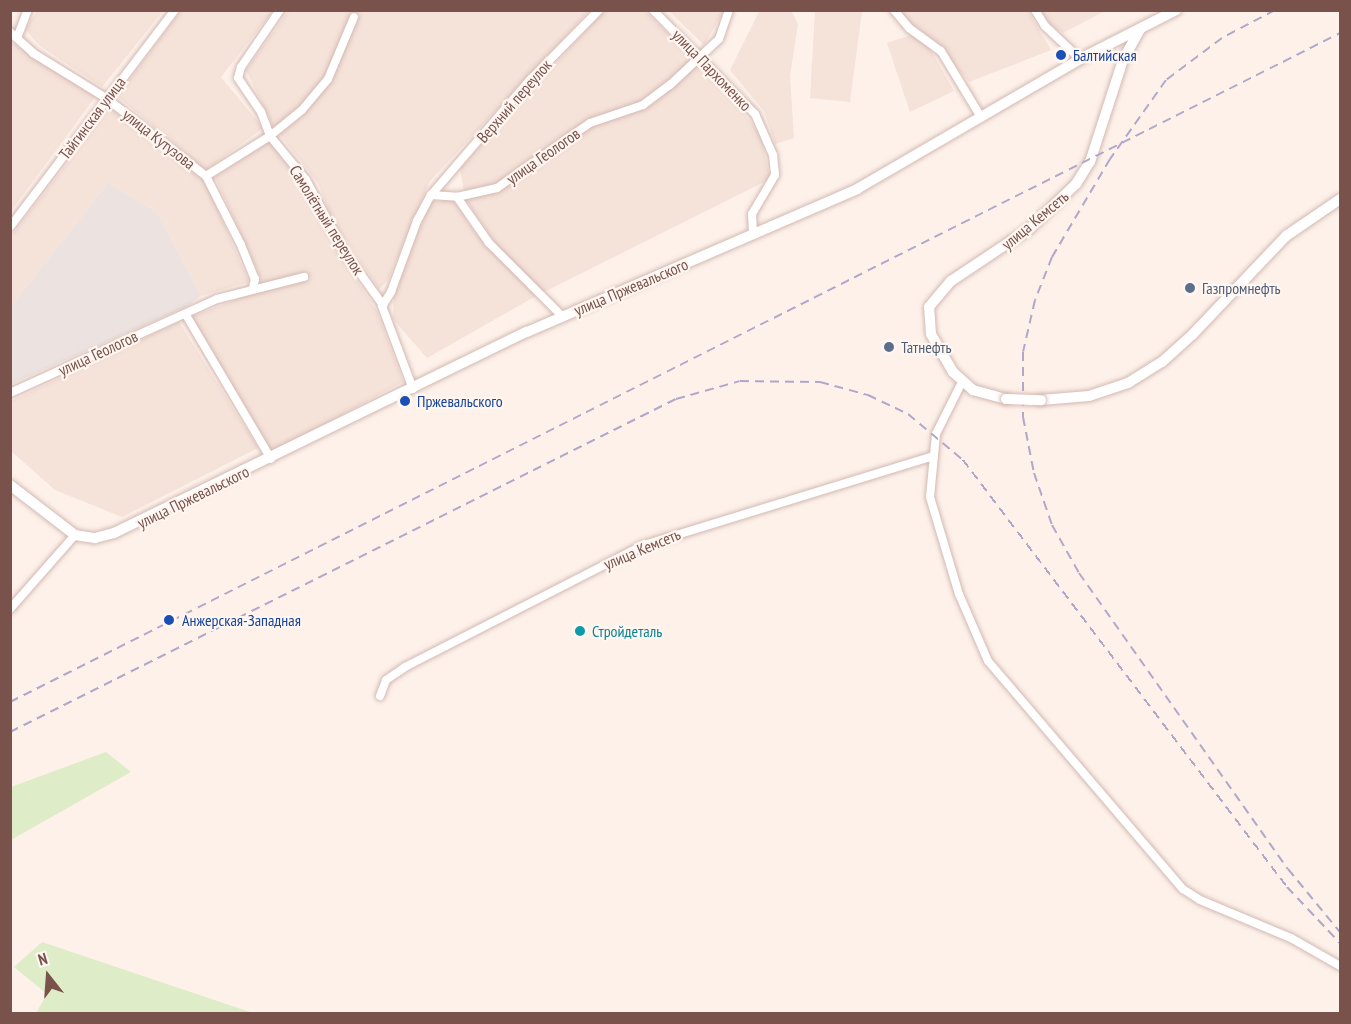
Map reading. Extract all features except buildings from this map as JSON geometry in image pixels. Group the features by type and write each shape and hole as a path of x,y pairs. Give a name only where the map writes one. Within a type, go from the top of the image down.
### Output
{"street":[{"path":"17,39 28,10"},
{"name":"Тайгинская улица","path":"10,226 175,10"},
{"name":"Самолётный переулок","path":"280,10 241,67 238,78 261,112 270,136 306,180 344,251 383,305 413,389"},
{"name":"Верхний переулок","path":"431,195 530,80 599,10"},
{"name":"улица Пархоменко","path":"653,10 755,114 773,155 776,175 752,214 753,234"},
{"name":"улица Геологов","path":"431,195 457,197 497,188 590,123 643,105 670,85 718,39 729,10"},
{"path":"894,10 909,28 941,51 981,117"},
{"path":"1035,10 1045,26 1080,59"},
{"name":"улица Пржевальского","path":"75,535 95,538 114,533 563,316 857,189 1080,59 1176,10"},
{"path":"206,176 270,136 302,110 328,79 354,17"},
{"path":"10,27 22,21"},
{"name":"улица Кемсеть","path":"962,382 931,334 927,318 932,300 951,281 1037,222 1076,184 1090,162 1123,60 1140,29"},
{"name":"улица Кутузова","path":"10,32 33,52 106,98 206,176 241,245 255,279 253,288"},
{"path":"383,305 431,195"},
{"path":"457,197 489,243 563,316"},
{"path":"1341,199 1286,236 1193,334 1162,362 1128,383 1097,394 1041,400 1006,399 985,394 962,382 936,434 930,497 938,531 981,648 996,672 1183,889 1200,900 1291,939 1341,966"},
{"name":"улица Геологов","path":"10,393 217,299 253,288 304,277"},
{"path":"186,315 270,459"},
{"name":"улица Кемсеть","path":"380,696 386,681 405,667 641,546 932,459"},
{"path":"10,485 75,535 10,609"}],"shaded area":[{"path":"38,10 163,11 102,87 40,46 25,29"},
{"path":"644,10 729,94 761,136 770,179 544,292 500,250 465,198 460,168 604,11"},
{"path":"760,10 791,11 798,24 790,76 794,138 775,144 764,111 730,70"},
{"path":"181,11 273,11 221,77 263,128 206,170 117,96"},
{"path":"288,11 589,11 430,181 388,280 379,289 333,221 318,183 273,126 246,70"},
{"path":"669,11 724,11 704,45"},
{"path":"815,11 862,11 850,102 810,98"},
{"path":"901,11 1028,11 1051,50 969,82 935,41 905,19"},
{"path":"1040,11 1105,11 1063,33 1049,24"},
{"path":"911,35 929,47 954,91 910,112 887,43"},
{"path":"10,41 96,96 11,211 10,211"},
{"path":"110,108 205,181 249,282 201,296 157,212 108,183 11,306 11,236"},
{"path":"269,140 302,184 332,243 377,311 403,382 272,452 191,317 261,290 261,279 215,177"},
{"path":"108,183 157,212 201,296 186,307 11,384 11,306"},
{"path":"453,199 470,226 536,296 427,358 393,319 394,289 431,202"},
{"path":"179,322 258,448 122,517 55,490 11,451 11,401"}],"green space":[{"path":"106,752 131,772 11,840 11,787"},
{"path":"42,942 253,1013 36,1013 47,994 14,967"}],"railway":[{"path":"1275,10 1222,38 1166,80 1110,159 1052,257 1035,300 1023,352 1023,417 1034,473 1052,525 1079,573 1288,869 1340,932"},
{"path":"10,702 1340,33"},
{"path":"10,732 676,399 740,381 820,382 868,395 908,414 963,460 1287,887 1340,943"}],"place":[{"name":"Балтийская","path":"1061,55"},
{"name":"Газпромнефть","path":"1190,288"},
{"name":"Татнефть","path":"889,347"},
{"name":"Пржевальского","path":"405,401"},
{"name":"Анжерская-Западная","path":"169,620"},
{"name":"Стройдеталь","path":"580,631"}]}
